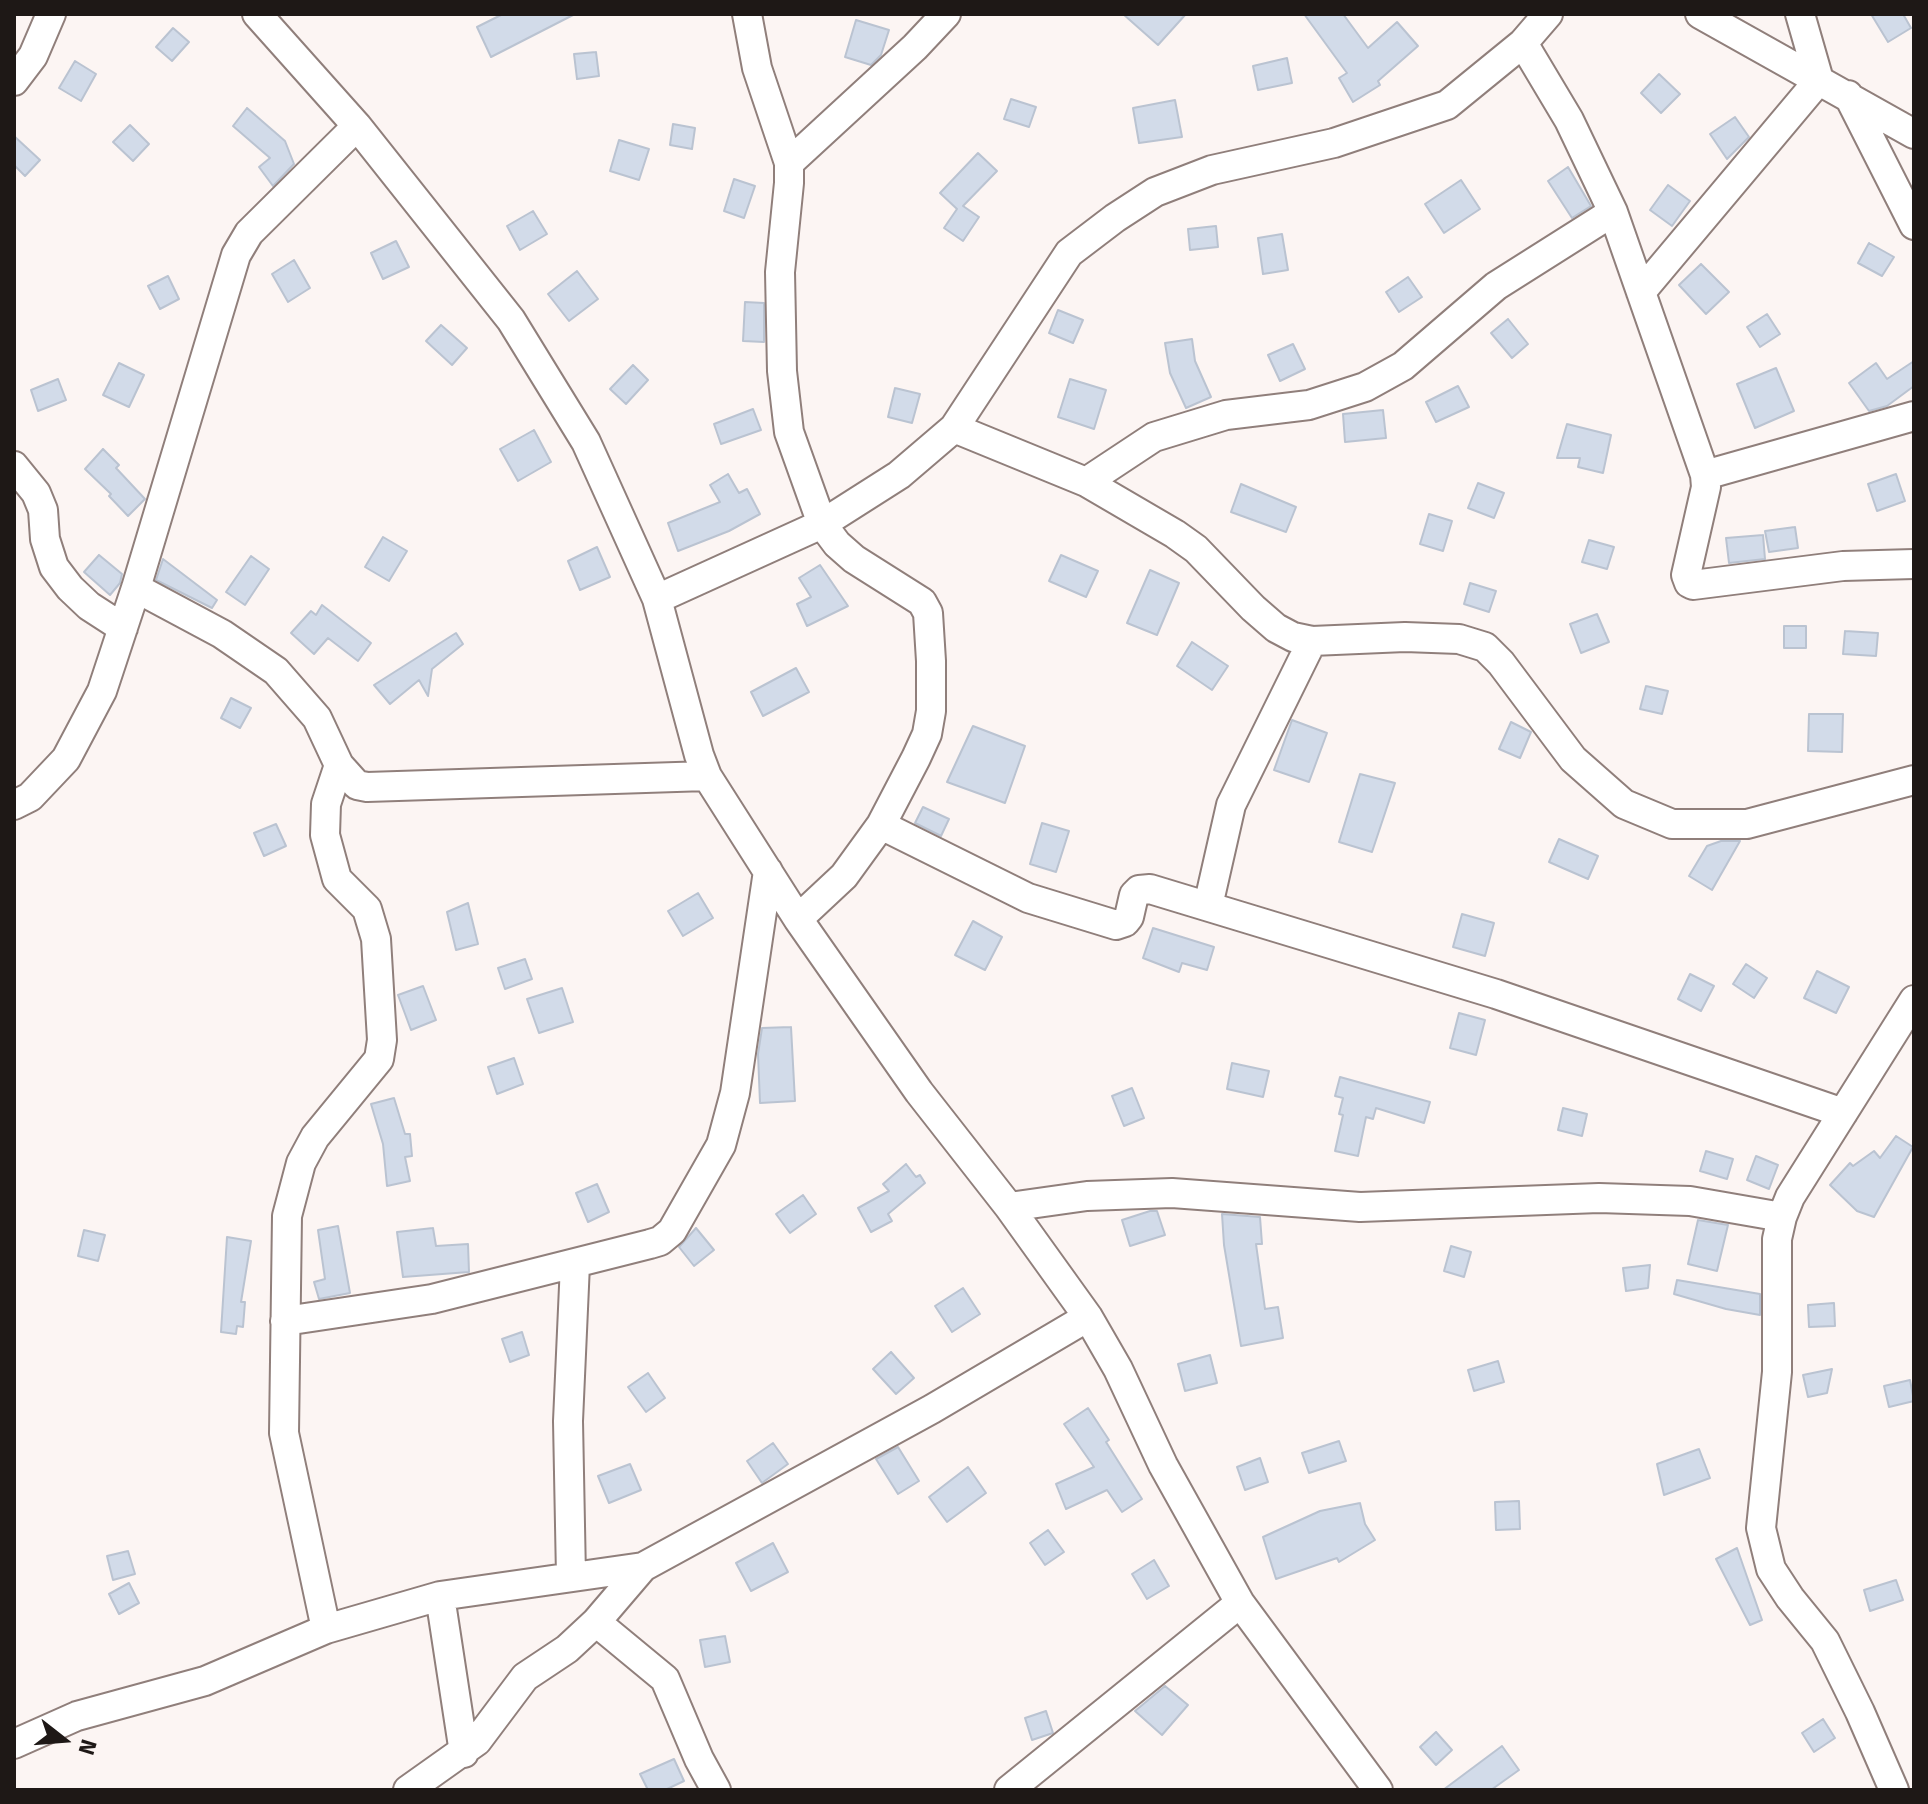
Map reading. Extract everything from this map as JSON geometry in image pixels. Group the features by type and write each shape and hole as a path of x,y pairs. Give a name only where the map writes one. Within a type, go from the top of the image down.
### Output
{"street":[{"path":"14,81 33,56 51,14"},
{"path":"257,14 357,126 511,320 586,442 657,599 707,776 798,919 919,1092 1009,1207 1088,1317 1118,1369 1163,1465 1240,1603 1378,1790"},
{"path":"747,14 757,68 789,163 780,272 782,371 789,432 822,524 854,559 922,602 928,613 931,711 927,734 881,825 844,876 798,919"},
{"path":"789,163 915,47 946,14"},
{"path":"657,599 822,524 899,475 954,428 1069,253 1115,218 1155,192 1212,170 1334,143 1447,105 1523,43 1548,14"},
{"path":"1700,14 1914,134"},
{"path":"1800,14 1819,80"},
{"path":"1523,43 1569,120 1613,212 1705,475 1706,487 1686,575 1689,583 1693,585 1843,566 1914,564"},
{"path":"1641,292 1819,80"},
{"path":"1848,95 1914,225"},
{"path":"14,805 30,797 66,759 102,691 236,255 249,233 357,126"},
{"path":"1086,482 1154,437 1226,415 1309,405 1365,387 1403,366 1496,286 1613,212"},
{"path":"1705,475 1914,416"},
{"path":"954,428 1086,482 1175,534 1196,549 1253,608 1276,628 1293,637 1312,641 1418,637 1459,639 1485,647 1501,663 1573,759 1624,804 1672,824 1747,824 1914,780"},
{"path":"14,466 36,493 43,510 45,539 54,567 89,606 123,628"},
{"path":"136,588 222,634 276,671 317,718 339,765 357,785 707,776"},
{"path":"1208,906 1231,805 1312,641"},
{"path":"326,1629 284,1433 287,1216 301,1163 315,1137 379,1059 382,1040 376,939 367,909 337,879 325,835 326,804 339,765"},
{"path":"881,825 1028,898 1116,925 1125,922 1134,895 1139,890 1150,889 1496,994 1843,1113"},
{"path":"285,1321 432,1299 660,1241 672,1231 721,1145 735,1093 768,871"},
{"path":"1894,1790 1825,1641 1771,1569 1761,1528 1777,1372 1777,1239 1782,1217 1790,1197 1914,1000"},
{"path":"1009,1207 1087,1196 1172,1193 1360,1207 1599,1198 1690,1201 1782,1217"},
{"path":"571,1577 568,1421 575,1264"},
{"path":"14,1744 77,1716 205,1681 326,1629 440,1596 643,1567 932,1409 1088,1317"},
{"path":"408,1790 477,1741 525,1677 567,1649 596,1622 643,1567"},
{"path":"440,1596 464,1753"},
{"path":"1009,1790 1240,1603"},
{"path":"596,1622 665,1679 699,1759 716,1790"}],"building":[{"path":"503,14 575,14 491,57 477,27"},
{"path":"1123,14 1186,14 1158,45"},
{"path":"1304,14 1343,14 1368,48 1397,22 1418,46 1378,81 1380,85 1353,102 1339,78 1347,73"},
{"path":"1871,14 1903,14 1911,28 1888,42"},
{"path":"856,20 889,30 881,55 871,65 845,57"},
{"path":"173,28 189,42 172,61 156,47"},
{"path":"596,52 599,76 577,79 574,54"},
{"path":"1287,58 1292,83 1258,90 1253,66"},
{"path":"75,61 96,74 81,101 59,88"},
{"path":"1659,74 1680,94 1661,113 1641,93"},
{"path":"1011,99 1036,107 1029,127 1004,119"},
{"path":"1175,100 1182,137 1139,143 1133,108"},
{"path":"247,108 285,141 294,164 273,186 259,167 270,158 233,126"},
{"path":"1735,117 1749,137 1727,159 1710,134"},
{"path":"673,124 695,128 692,149 670,145"},
{"path":"130,125 149,144 133,161 113,142"},
{"path":"14,136 40,160 25,176 14,165"},
{"path":"619,140 649,149 639,180 610,171"},
{"path":"978,153 997,171 963,206 979,217 963,241 944,228 957,209 940,193"},
{"path":"1568,167 1591,206 1572,218 1548,181"},
{"path":"734,179 755,186 744,218 724,211"},
{"path":"1461,180 1480,209 1444,233 1425,204"},
{"path":"1668,185 1690,201 1672,226 1650,210"},
{"path":"533,211 547,234 520,250 507,226"},
{"path":"1216,226 1218,247 1190,250 1188,229"},
{"path":"1282,234 1288,270 1263,274 1258,238"},
{"path":"396,241 409,267 383,279 371,253"},
{"path":"1869,243 1894,257 1882,276 1858,263"},
{"path":"294,260 310,288 288,302 272,274"},
{"path":"1701,264 1729,292 1706,314 1679,285"},
{"path":"577,271 598,299 569,321 548,294"},
{"path":"168,276 179,299 160,309 148,286"},
{"path":"1408,277 1422,297 1399,312 1386,292"},
{"path":"745,302 764,303 764,342 743,341"},
{"path":"1058,310 1083,320 1073,343 1049,333"},
{"path":"1767,314 1780,334 1760,347 1747,327"},
{"path":"1508,319 1528,344 1512,358 1491,333"},
{"path":"441,325 467,348 452,365 426,341"},
{"path":"1192,339 1195,361 1211,397 1186,408 1170,373 1165,343"},
{"path":"1293,344 1305,369 1280,381 1268,355"},
{"path":"1914,361 1914,386 1887,406 1869,411 1849,383 1876,363 1887,379"},
{"path":"119,363 144,375 129,407 103,395"},
{"path":"633,365 648,380 626,404 610,389"},
{"path":"1776,368 1794,411 1755,428 1737,384"},
{"path":"58,379 66,400 38,411 31,390"},
{"path":"1070,379 1106,390 1094,429 1058,417"},
{"path":"1458,386 1469,407 1436,422 1426,402"},
{"path":"895,388 920,394 912,423 888,417"},
{"path":"753,409 761,430 721,444 714,424"},
{"path":"1383,410 1386,438 1345,442 1343,414"},
{"path":"1567,424 1611,435 1603,473 1578,467 1580,458 1557,458"},
{"path":"534,430 551,462 518,481 500,449"},
{"path":"103,449 145,499 128,516 85,469"},
{"path":"728,474 739,493 747,489 760,514 729,531 678,551 668,523 720,502 710,485"},
{"path":"1896,474 1905,501 1877,511 1868,484"},
{"path":"1478,483 1504,493 1494,518 1468,508"},
{"path":"1241,484 1296,507 1286,532 1231,512"},
{"path":"1429,514 1452,521 1443,551 1420,544"},
{"path":"1795,527 1798,548 1769,552 1765,531"},
{"path":"1763,535 1765,559 1729,563 1726,538"},
{"path":"383,537 407,551 389,581 365,567"},
{"path":"1589,540 1614,547 1607,569 1582,562"},
{"path":"597,547 610,577 580,590 568,561"},
{"path":"99,555 122,574 120,583 110,595 84,572"},
{"path":"1061,555 1098,571 1086,597 1049,581"},
{"path":"251,556 269,569 245,605 226,592"},
{"path":"163,559 217,600 212,608 156,580"},
{"path":"820,565 848,606 807,626 797,604 811,597 799,578"},
{"path":"1150,570 1179,583 1157,635 1127,623"},
{"path":"1470,583 1496,591 1489,612 1464,604"},
{"path":"322,605 371,643 358,661 328,638 314,654 291,633 311,611 316,615"},
{"path":"1597,614 1609,642 1581,653 1570,624"},
{"path":"1784,626 1806,626 1806,648 1784,648"},
{"path":"1845,631 1878,633 1876,656 1843,654"},
{"path":"456,633 463,644 432,669 428,696 419,680 390,704 374,685"},
{"path":"1192,642 1228,666 1212,690 1177,666"},
{"path":"796,668 809,692 763,716 751,692"},
{"path":"1646,686 1668,691 1662,714 1640,709"},
{"path":"231,698 251,708 240,728 221,718"},
{"path":"1809,714 1843,714 1842,752 1808,751"},
{"path":"1292,720 1327,733 1309,782 1274,770"},
{"path":"1511,722 1531,732 1520,758 1499,749"},
{"path":"973,726 1025,746 1005,803 947,782"},
{"path":"1360,774 1395,783 1372,852 1339,842"},
{"path":"923,807 949,819 941,836 915,823"},
{"path":"1042,823 1069,831 1056,872 1030,864"},
{"path":"276,824 286,846 264,856 254,833"},
{"path":"1559,839 1598,856 1588,879 1549,862"},
{"path":"1721,841 1740,841 1712,890 1689,876 1707,846"},
{"path":"698,893 713,918 683,936 668,911"},
{"path":"468,903 478,944 456,950 447,912"},
{"path":"1462,914 1494,923 1485,956 1453,947"},
{"path":"973,921 1002,937 985,970 955,955"},
{"path":"1153,928 1214,947 1207,970 1182,963 1179,972 1143,958"},
{"path":"525,959 532,979 505,989 498,968"},
{"path":"1746,964 1767,978 1754,998 1733,984"},
{"path":"1817,971 1849,987 1836,1013 1804,998"},
{"path":"1690,974 1714,986 1701,1011 1678,999"},
{"path":"423,986 436,1020 411,1030 398,995"},
{"path":"562,988 573,1022 539,1033 527,999"},
{"path":"1459,1013 1485,1020 1476,1055 1450,1048"},
{"path":"791,1027 795,1101 760,1103 758,1054 762,1028"},
{"path":"514,1058 523,1084 497,1094 488,1067"},
{"path":"1232,1063 1269,1071 1263,1097 1227,1089"},
{"path":"1340,1077 1430,1102 1424,1123 1376,1108 1373,1119 1366,1117 1358,1156 1335,1151 1343,1115 1339,1114 1343,1098 1335,1096"},
{"path":"1132,1088 1144,1118 1124,1126 1112,1096"},
{"path":"394,1098 405,1134 410,1134 412,1156 405,1157 410,1181 387,1186 383,1144 371,1104"},
{"path":"1563,1108 1587,1114 1582,1136 1558,1130"},
{"path":"1896,1136 1913,1147 1874,1217 1857,1211 1830,1185 1850,1163 1853,1166 1874,1151 1880,1158"},
{"path":"1706,1151 1733,1159 1727,1179 1700,1171"},
{"path":"1756,1156 1778,1165 1769,1189 1747,1180"},
{"path":"906,1164 925,1183 888,1214 892,1221 871,1232 858,1208 889,1191 883,1184"},
{"path":"597,1184 609,1212 588,1222 576,1193"},
{"path":"803,1195 816,1214 790,1233 776,1214"},
{"path":"1157,1211 1165,1235 1130,1246 1122,1220"},
{"path":"1222,1214 1260,1217 1262,1244 1256,1244 1265,1309 1278,1307 1283,1338 1241,1346 1224,1245"},
{"path":"1698,1220 1728,1225 1717,1271 1688,1264"},
{"path":"338,1226 350,1293 319,1299 314,1282 325,1279 318,1230"},
{"path":"433,1228 436,1246 468,1244 469,1272 403,1277 397,1232"},
{"path":"696,1228 714,1250 694,1266 679,1247"},
{"path":"84,1230 105,1235 98,1261 78,1256"},
{"path":"227,1237 251,1241 241,1302 245,1302 243,1327 237,1326 236,1334 221,1332"},
{"path":"1451,1246 1471,1252 1464,1277 1444,1271"},
{"path":"1650,1265 1648,1288 1626,1291 1623,1268"},
{"path":"1677,1280 1760,1294 1760,1315 1674,1294"},
{"path":"963,1288 980,1314 952,1332 935,1306"},
{"path":"1834,1303 1835,1326 1809,1327 1808,1305"},
{"path":"522,1332 529,1355 510,1362 502,1339"},
{"path":"891,1352 914,1378 896,1394 873,1369"},
{"path":"1210,1355 1217,1383 1185,1391 1178,1364"},
{"path":"1498,1361 1504,1382 1474,1391 1468,1370"},
{"path":"1832,1369 1827,1393 1808,1397 1803,1375"},
{"path":"648,1373 665,1398 646,1412 628,1387"},
{"path":"1910,1380 1914,1401 1889,1407 1884,1386"},
{"path":"1088,1408 1142,1499 1122,1512 1107,1490 1066,1509 1056,1484 1094,1467 1064,1424"},
{"path":"1339,1441 1346,1461 1309,1473 1302,1453"},
{"path":"773,1443 788,1464 762,1483 747,1461"},
{"path":"898,1447 919,1481 898,1494 876,1459"},
{"path":"1699,1449 1710,1478 1664,1495 1657,1464"},
{"path":"1260,1458 1268,1482 1245,1490 1237,1467"},
{"path":"630,1464 641,1490 609,1503 598,1476"},
{"path":"968,1467 986,1493 947,1522 929,1497"},
{"path":"1519,1501 1520,1529 1496,1530 1495,1502"},
{"path":"1360,1503 1365,1524 1375,1540 1339,1562 1337,1558 1276,1579 1263,1537 1320,1511"},
{"path":"1048,1530 1064,1552 1045,1565 1030,1543"},
{"path":"773,1543 788,1572 751,1591 736,1563"},
{"path":"1737,1548 1762,1620 1750,1625 1716,1559"},
{"path":"128,1551 135,1574 113,1580 107,1556"},
{"path":"1154,1560 1169,1586 1147,1599 1132,1574"},
{"path":"1896,1580 1903,1600 1870,1611 1864,1590"},
{"path":"129,1583 139,1603 119,1614 109,1594"},
{"path":"725,1636 730,1662 705,1667 700,1640"},
{"path":"1165,1686 1188,1705 1162,1735 1135,1711"},
{"path":"1046,1711 1053,1733 1032,1740 1025,1718"},
{"path":"1823,1719 1835,1738 1814,1752 1802,1733"},
{"path":"1436,1732 1452,1750 1436,1765 1420,1747"},
{"path":"1502,1746 1519,1770 1491,1790 1443,1790"},
{"path":"674,1759 684,1781 665,1790 648,1790 640,1774"}]}
